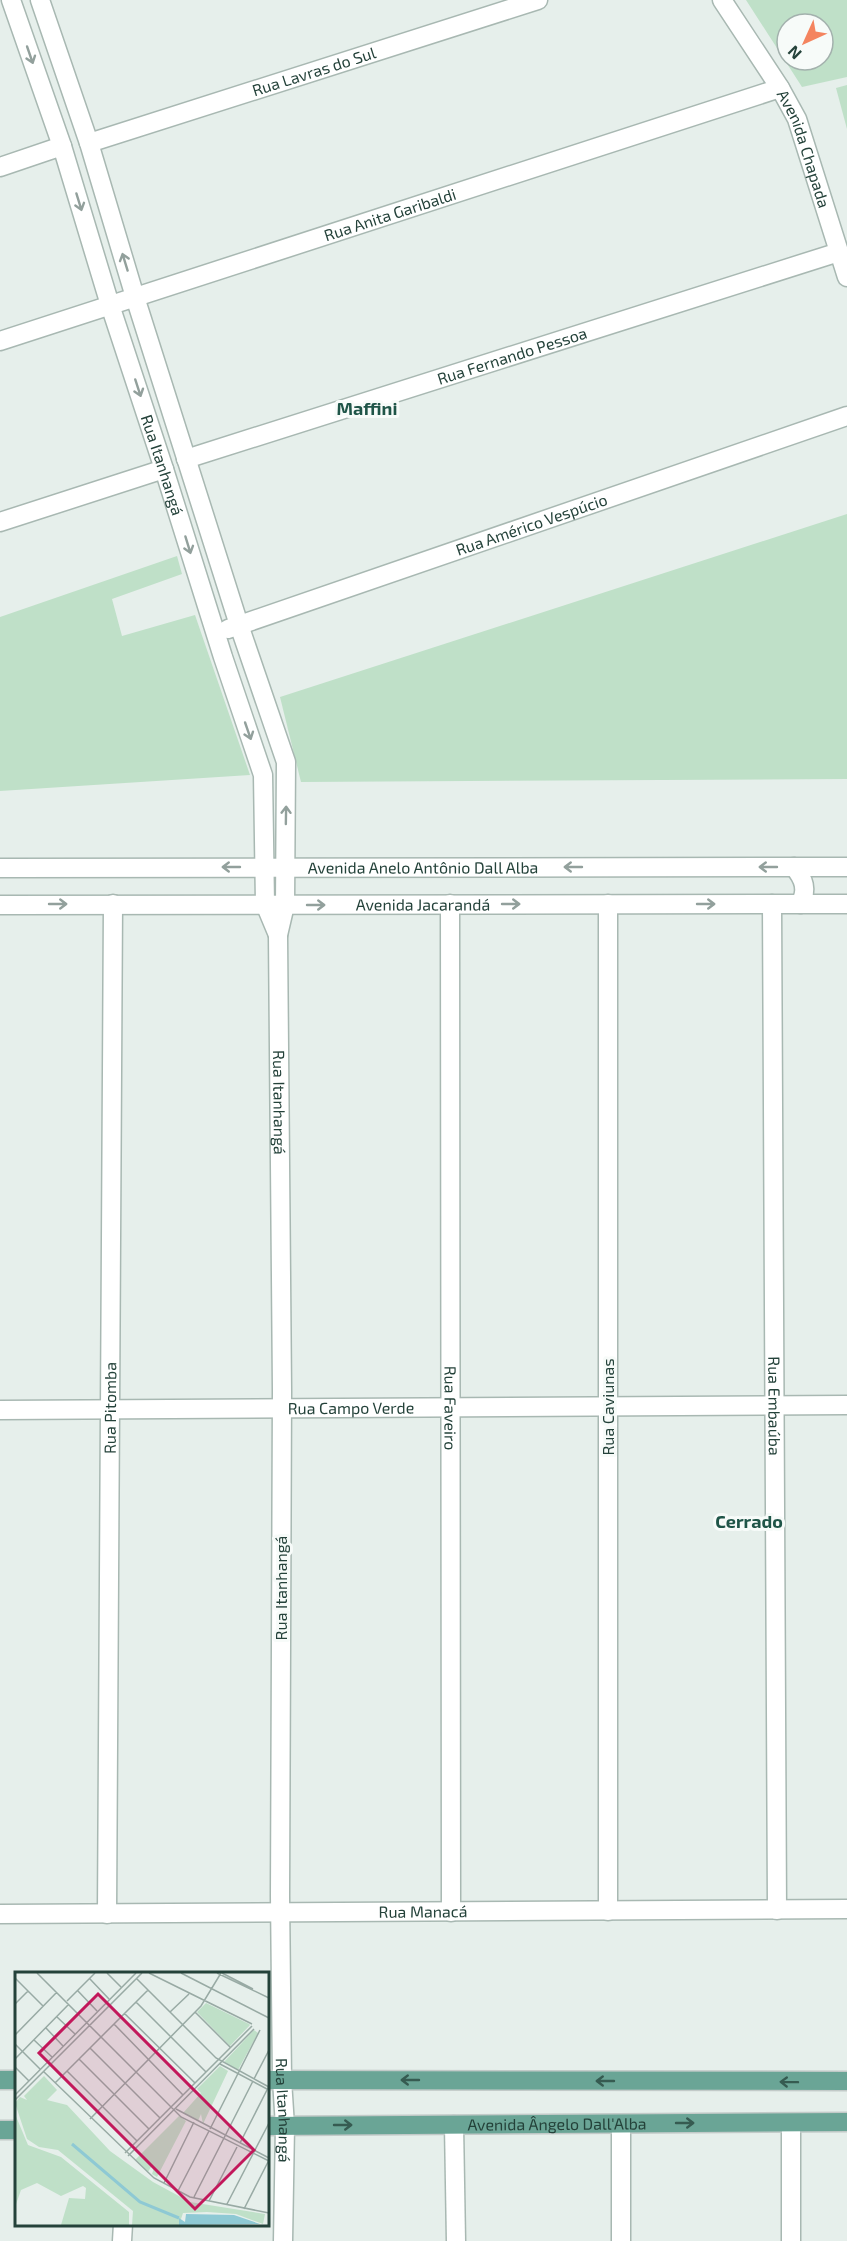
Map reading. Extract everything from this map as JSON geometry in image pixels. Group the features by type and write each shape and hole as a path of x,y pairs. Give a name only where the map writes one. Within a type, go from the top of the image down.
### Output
{"main road":[{"path":"274,2080 847,2081"},
{"name":"Avenida Ângelo Dall'Alba","path":"276,2126 847,2122"}],"street":[{"name":"Rua Itanhangá","path":"11,0 62,146 110,305 263,775 265,904 278,936"},
{"name":"Rua Itanhangá","path":"40,0 89,143 186,459 286,762 285,905 278,936 282,1408 280,1913 274,2080 283,2241"},
{"name":"Rua Lavras do Sul","path":"89,143 537,0"},
{"name":"Avenida Chapada","path":"722,0 780,88 797,119 847,277"},
{"name":"Rua Anita Garibaldi","path":"0,341 780,88"},
{"path":"0,166 62,146"},
{"name":"Rua Fernando Pessoa","path":"186,459 839,252"},
{"name":"Rua Américo Vespúcio","path":"215,633 847,416"},
{"path":"0,522 164,470"},
{"path":"794,867 805,885 800,904"},
{"name":"Avenida Anelo Antônio Dall Alba","path":"0,868 847,867"},
{"name":"Avenida Jacarandá","path":"0,904 847,904"},
{"name":"Rua Pitomba","path":"107,1914 113,904"},
{"name":"Rua Faveiro","path":"450,904 451,1912"},
{"name":"Rua Caviunas","path":"608,904 608,1911"},
{"name":"Rua Embaúba","path":"772,904 777,1910"},
{"name":"Rua Campo Verde","path":"0,1410 847,1405"},
{"name":"Rua Manacá","path":"0,1914 847,1910"},
{"path":"791,2123 791,2241"},
{"path":"621,2124 621,2241"},
{"path":"454,2125 456,2241"},
{"path":"122,2241 123,2226"}],"green space":[{"path":"746,0 847,0 847,77 802,87 792,72 835,72 835,12 775,12 775,45"},
{"path":"847,85 847,129 836,88"},
{"path":"847,514 847,779 301,782 280,697"},
{"path":"177,556 182,574 112,599 122,636 195,615 250,775 0,791 0,617"}],"district":[{"name":"Maffini","path":"367,409"},
{"name":"Cerrado","path":"749,1522"}]}
